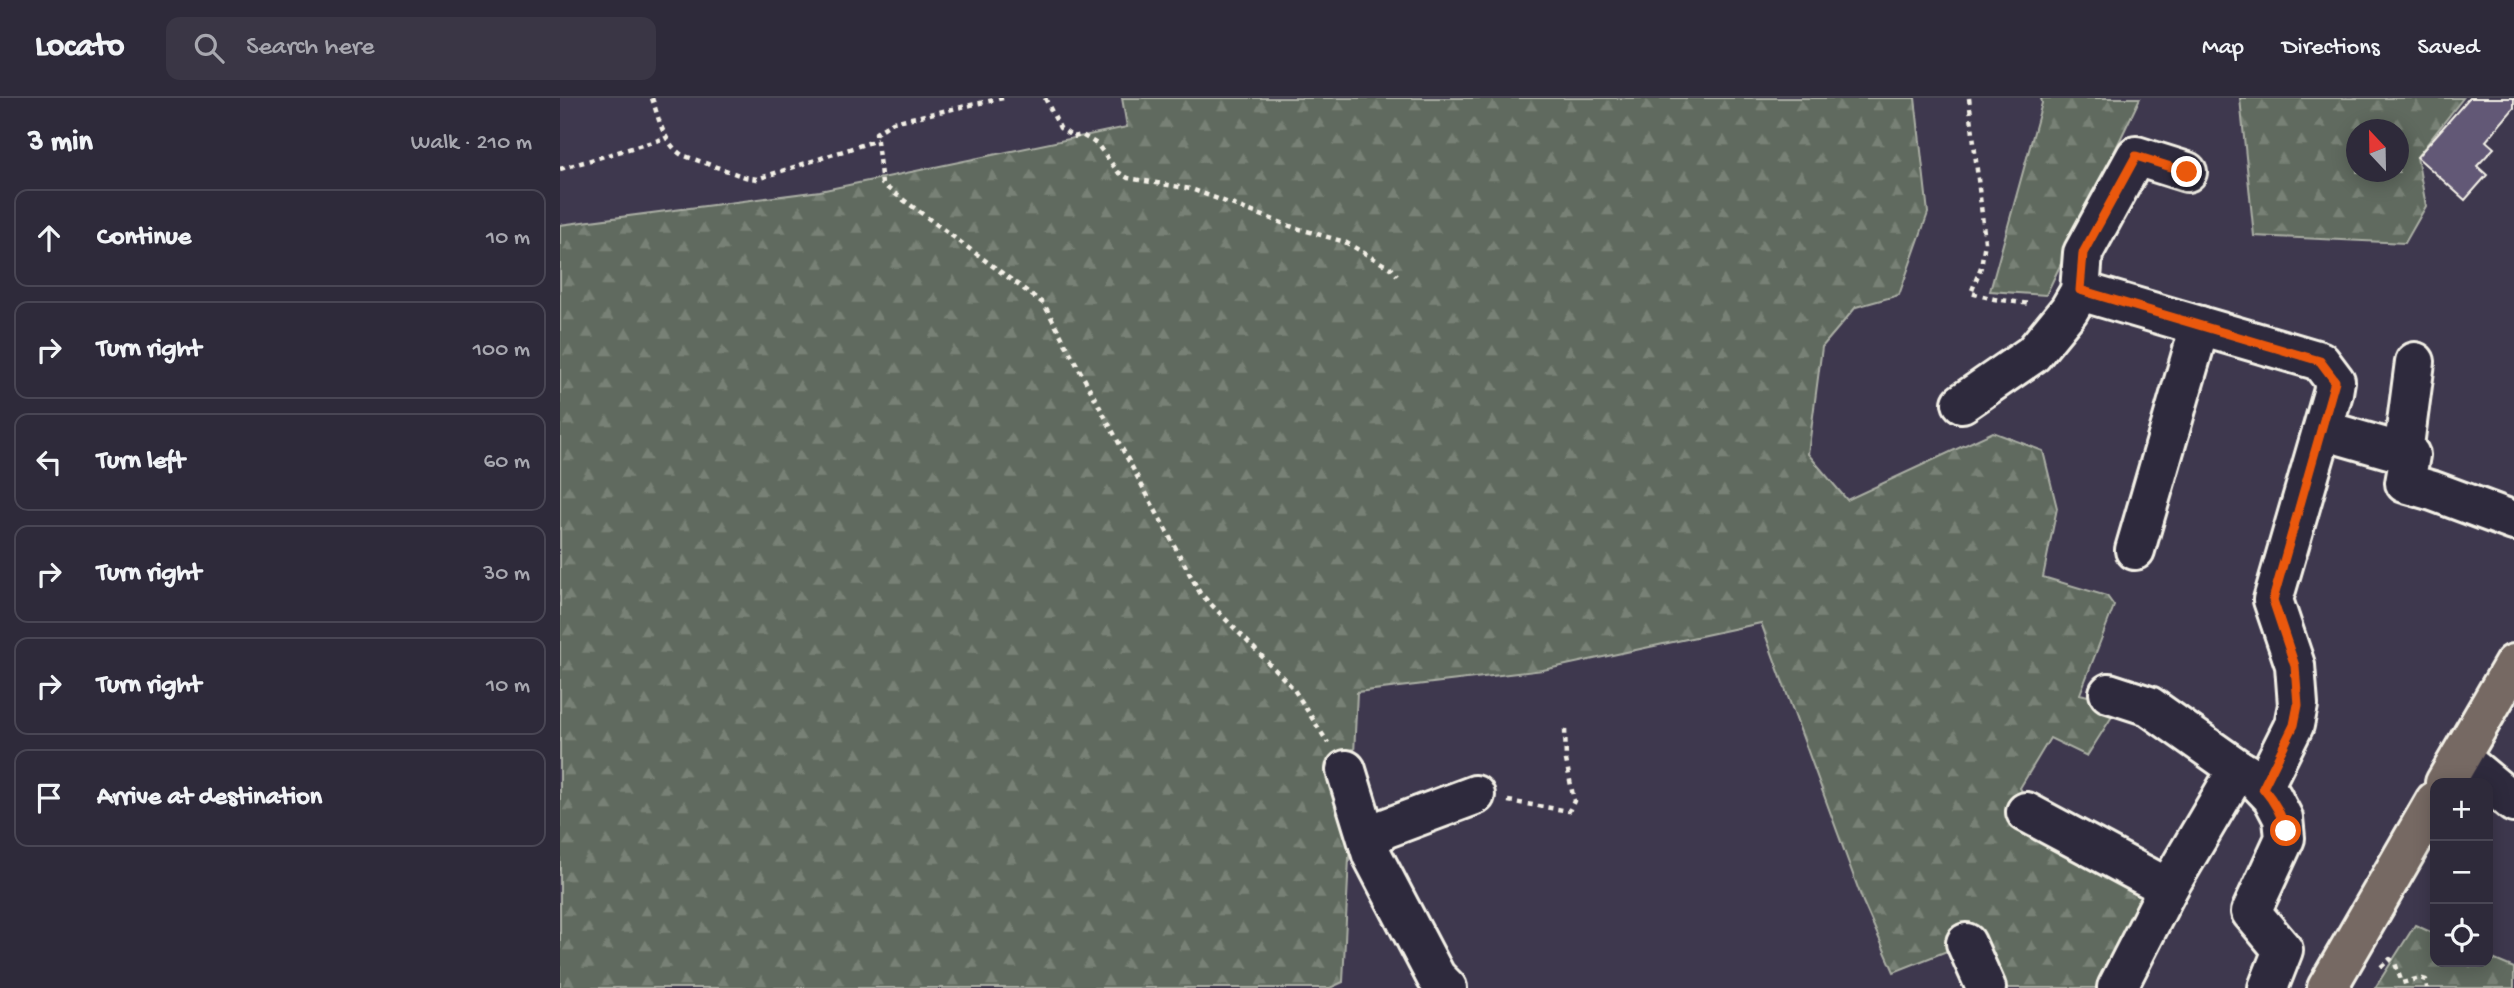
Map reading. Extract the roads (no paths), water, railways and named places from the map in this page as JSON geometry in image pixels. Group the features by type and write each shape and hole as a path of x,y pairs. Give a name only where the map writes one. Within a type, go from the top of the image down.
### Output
{"main road":[{"path":"2453,771 2514,664"},
{"path":"2327,988 2430,809"}],"street":[{"path":"1962,403 2033,354 2074,300 2083,253 2136,156 2187,172"},
{"path":"2074,300 2200,326 2320,361 2335,381 2273,600 2295,666 2298,705 2294,725 2250,778 2168,888 2117,988"},
{"path":"2135,550 2200,326"},
{"path":"2403,453 2415,362"},
{"path":"2323,430 2410,455 2405,483 2514,521"},
{"path":"2109,693 2149,706 2250,778 2272,797 2283,818 2285,838 2251,912 2283,950 2267,988"},
{"path":"1346,770 1372,855 1436,977 1446,988"},
{"path":"2453,771 2514,803"},
{"path":"1369,841 1384,829 1475,795"},
{"path":"2026,812 2168,888"},
{"path":"1966,943 1986,988"}]}
